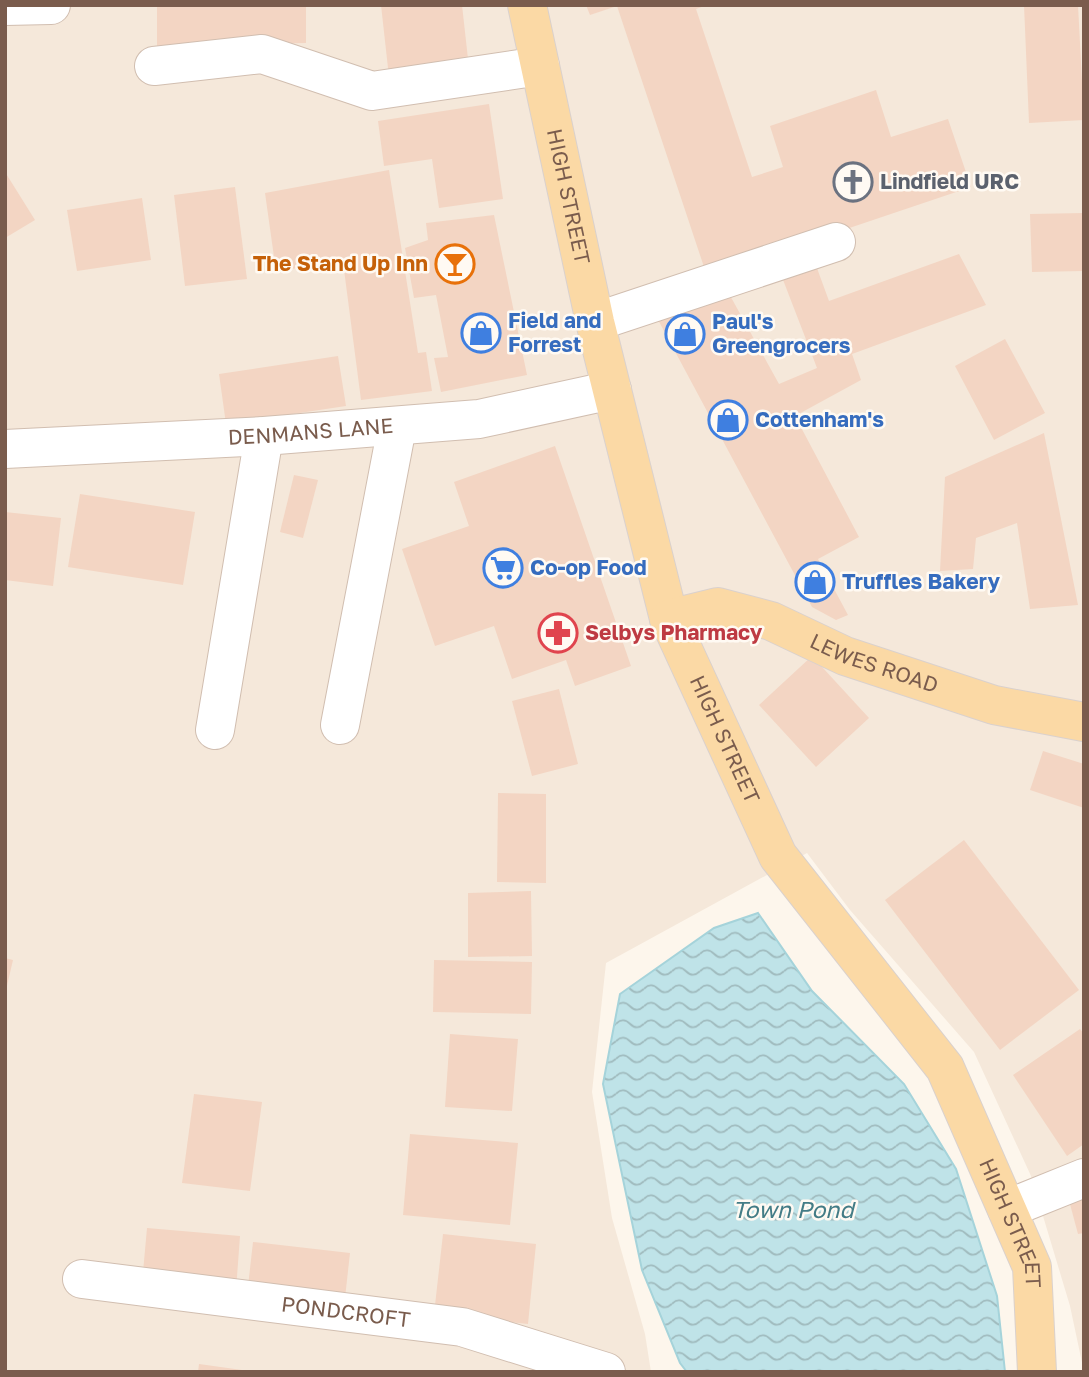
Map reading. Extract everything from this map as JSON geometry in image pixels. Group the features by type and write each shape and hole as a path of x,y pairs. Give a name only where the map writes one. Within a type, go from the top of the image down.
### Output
{"main road":[{"name":"HIGH STREET","path":"527,5 596,322 669,619 778,856 945,1068 1032,1267 1037,1372"},
{"name":"LEWES ROAD","path":"669,619 719,607 771,621 845,656 994,705 1084,722"}],"street":[{"path":"5,6 51,5"},
{"path":"154,65 262,54 372,90 540,66"},
{"path":"596,322 836,242"},
{"name":"DENMANS LANE","path":"5,449 397,427 479,419 612,390"},
{"path":"340,726 397,427"},
{"path":"215,730 264,436"},
{"path":"1007,1209 1084,1178"},
{"name":"PONDCROFT","path":"82,1279 462,1326 606,1372"}],"shaded area":[{"path":"5,5 1084,5 1084,1372 1070,1306 1031,1176 974,1052 850,910 807,853 606,963 592,1092 612,1218 645,1334 651,1372 5,1372"}],"water":[{"name":"Town Pond","path":"758,913 812,991 904,1084 956,1169 997,1296 1005,1372 687,1372 680,1363 642,1270 603,1084 620,994 714,928"}],"building":[{"path":"157,5 306,5 306,43 157,46"},
{"path":"381,5 462,5 469,68 389,77"},
{"name":"Lindfield URC","path":"586,5 707,5 696,9 752,177 783,167 770,126 876,90 891,137 948,119 971,187 707,276 617,6 590,15"},
{"path":"1024,5 1078,5 1084,120 1029,123"},
{"path":"489,104 503,199 439,208 432,159 384,166 378,121"},
{"path":"389,170 418,353 426,352 432,391 361,400 343,262 276,271 265,193"},
{"path":"5,172 35,220 5,238"},
{"path":"235,187 247,279 185,286 174,195"},
{"path":"142,198 151,260 77,271 67,210"},
{"path":"1084,213 1084,271 1032,272 1030,214"},
{"path":"494,215 527,375 441,392 434,358 448,357 436,295 414,298 405,248 428,240 426,223"},
{"path":"959,254 986,305 852,354 861,380 795,416 859,537 818,559 848,615 836,620 812,607 656,316 722,281 779,384 817,368 780,272 814,260 829,301"},
{"path":"1005,339 1045,413 994,440 955,366"},
{"path":"338,356 346,406 226,424 219,374"},
{"path":"1044,433 1078,605 1030,609 1017,523 976,538 973,569 940,571 945,477"},
{"path":"555,446 631,666 575,686 566,660 512,679 494,626 435,646 402,549 469,526 454,482"},
{"path":"294,475 318,480 303,538 280,532"},
{"path":"80,494 195,512 183,585 68,567"},
{"path":"5,512 61,518 53,586 5,580"},
{"path":"812,656 869,718 816,767 759,705"},
{"path":"559,689 578,764 532,776 512,701"},
{"path":"1043,751 1084,764 1084,808 1030,790"},
{"path":"498,793 546,794 546,883 497,882"},
{"path":"964,840 1079,990 1000,1050 885,900"},
{"path":"531,891 532,956 468,957 468,893"},
{"path":"5,958 13,960 6,990 5,990"},
{"path":"434,960 532,962 531,1014 433,1012"},
{"path":"1080,1029 1084,1034 1084,1144 1067,1156 1013,1075"},
{"path":"450,1034 518,1039 512,1111 445,1107"},
{"path":"194,1094 262,1102 250,1191 182,1183"},
{"path":"410,1134 518,1143 510,1225 403,1215"},
{"path":"1084,1188 1084,1233 1078,1234 1067,1193"},
{"path":"147,1228 240,1236 236,1290 142,1283"},
{"path":"443,1234 536,1244 528,1324 434,1314"},
{"path":"253,1242 350,1253 344,1307 247,1295"},
{"path":"199,1364 242,1370 242,1372 198,1372"}],"place":[{"name":"Lindfield URC","path":"853,182"},
{"name":"The Stand Up Inn","path":"455,264"},
{"name":"Field and Forrest","path":"481,333"},
{"name":"Paul's Greengrocers","path":"685,334"},
{"name":"Cottenham's","path":"728,420"},
{"name":"Co-op Food","path":"503,568"},
{"name":"Truffles Bakery","path":"815,582"},
{"name":"Selbys Pharmacy","path":"558,633"}]}
